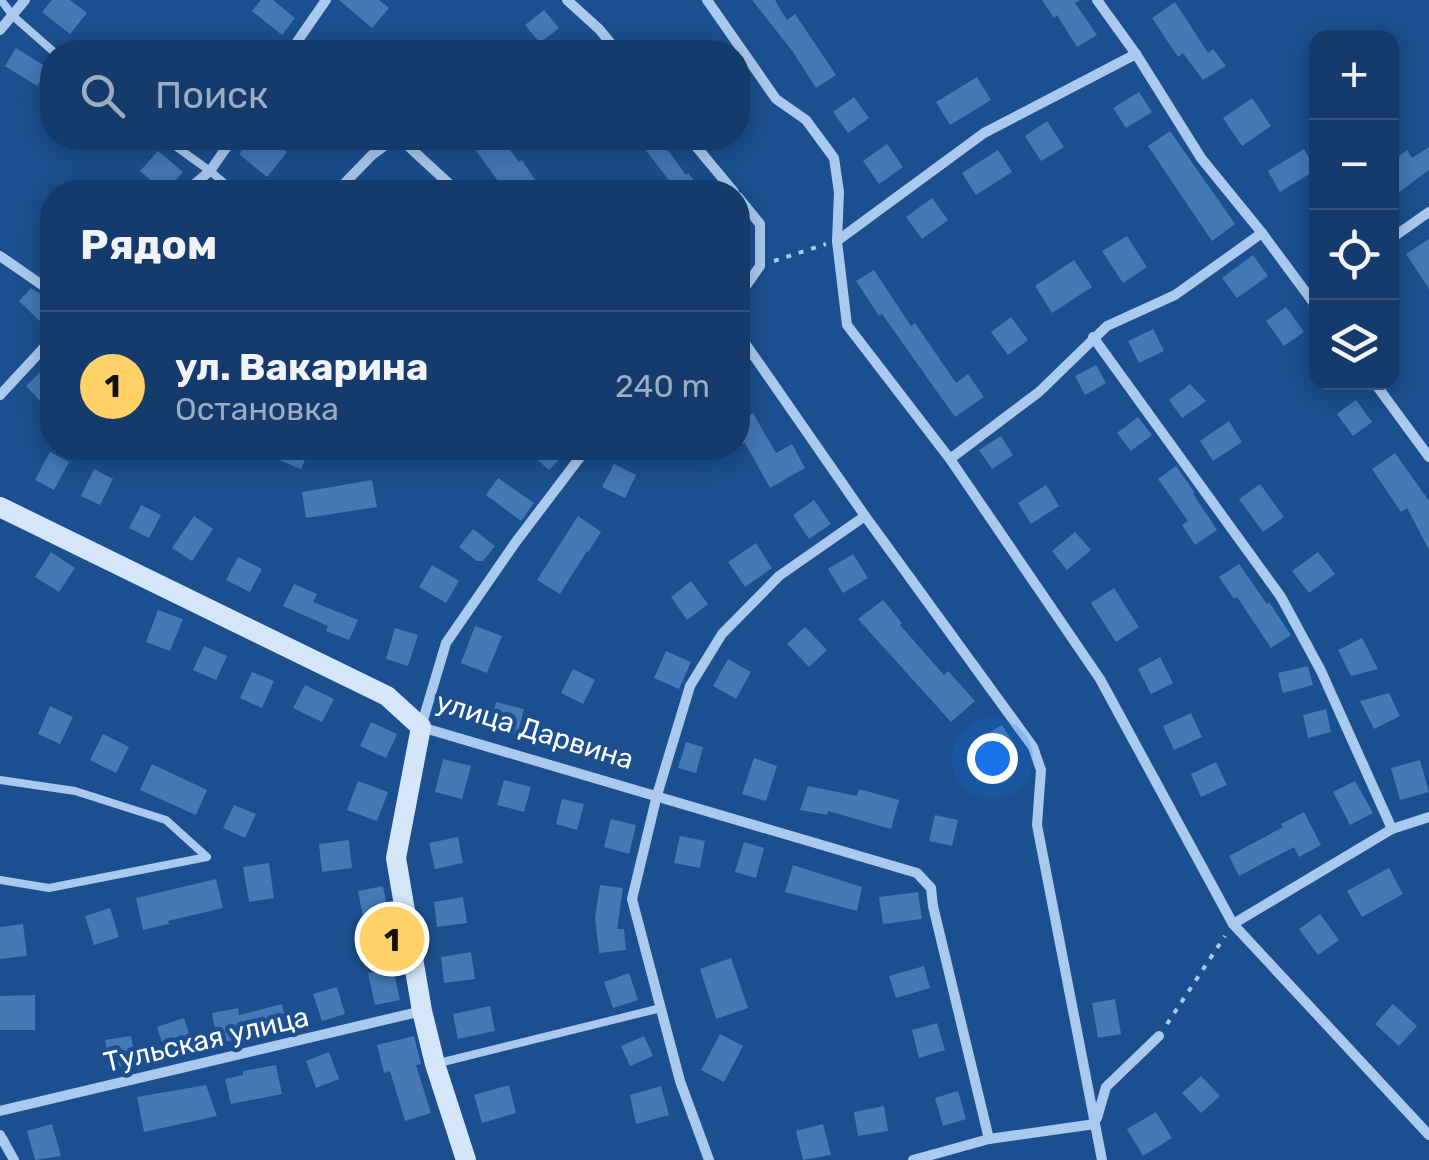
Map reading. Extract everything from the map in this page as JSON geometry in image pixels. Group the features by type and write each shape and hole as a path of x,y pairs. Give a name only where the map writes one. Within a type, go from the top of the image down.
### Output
{"street":[{"path":"0,30 25,0"},
{"path":"568,0 608,40"},
{"path":"708,0 735,40"},
{"path":"1097,0 1201,158 1312,300"},
{"path":"297,40 319,2"},
{"path":"836,241 984,133 1136,54"},
{"path":"750,61 776,99 806,120 834,158 839,192 836,241 847,325 950,459 1100,678 1233,924 1429,1134"},
{"path":"199,180 225,150"},
{"path":"348,180 379,150"},
{"path":"412,150 445,180"},
{"path":"698,150 723,180"},
{"path":"750,212 760,224 760,266 750,280"},
{"path":"1399,233 1429,212"},
{"path":"950,459 1039,392 1107,326 1175,295 1262,233"},
{"path":"0,256 40,284"},
{"path":"1093,337 1281,597 1321,671 1392,829"},
{"path":"750,350 1032,747 1042,770 1036,825 1102,1160"},
{"path":"0,395 40,352"},
{"path":"1380,390 1428,452"},
{"path":"466,1160 422,1011 396,858 421,727 446,643 578,460"},
{"name":"улица Дарвина","path":"0,507 387,696 421,727 917,872 931,888 989,1139"},
{"path":"709,1160 680,1081 632,899 657,796 690,686 722,634 779,576 866,516"},
{"path":"1233,924 1392,829 1429,817"},
{"name":"Тульская улица","path":"0,1111 422,1011"},
{"path":"1096,1124 1106,1087 1160,1036"},
{"path":"912,1160 989,1139 1096,1124"},
{"path":"0,1135 14,1160"}],"lane":[{"path":"1,0 40,40"},
{"path":"181,150 221,180"},
{"path":"0,780 75,791 166,820 207,858 49,888 0,880"},
{"path":"435,1064 661,1008"}],"path":[{"path":"760,266 836,241"},
{"path":"1160,1036 1233,924"}],"building":[{"path":"52,0 70,0 87,13 70,34 42,12"},
{"path":"261,0 273,0 295,18 282,35 252,11"},
{"path":"339,0 379,0 389,8 372,28"},
{"path":"752,0 775,0 787,20 795,14 836,75 816,88"},
{"path":"1042,0 1080,0 1075,3 1097,35 1077,47 1057,15 1054,18"},
{"path":"1175,2 1208,53 1213,49 1226,66 1203,80 1183,53 1178,57 1152,18"},
{"path":"544,10 559,28 544,40 538,40 525,25"},
{"path":"16,48 40,63 40,81 37,86 5,66"},
{"path":"977,77 991,100 950,125 936,102"},
{"path":"1139,92 1152,112 1126,128 1113,108"},
{"path":"854,97 869,118 848,133 833,112"},
{"path":"1252,98 1271,126 1242,146 1223,118"},
{"path":"1047,121 1064,147 1041,161 1025,136"},
{"path":"1170,131 1235,224 1212,241 1148,146"},
{"path":"887,144 903,167 879,184 863,161"},
{"path":"1429,147 1429,170 1399,192 1399,156 1407,150 1412,158"},
{"path":"1304,149 1309,158 1309,174 1280,192 1268,171"},
{"path":"242,150 287,152 267,177 239,154"},
{"path":"476,150 510,150 535,180 497,180"},
{"path":"646,150 668,150 694,180 669,180"},
{"path":"998,150 1012,172 976,195 962,173"},
{"path":"158,151 183,172 176,180 151,180 140,171"},
{"path":"932,198 948,220 922,239 906,217"},
{"path":"1127,236 1147,267 1123,283 1102,251"},
{"path":"1429,239 1429,289 1406,254"},
{"path":"1253,255 1268,276 1237,298 1222,278"},
{"path":"1074,260 1092,287 1052,313 1035,286"},
{"path":"874,270 956,383 968,374 984,397 955,417 856,281"},
{"path":"31,288 40,294 40,321 19,301"},
{"path":"1286,307 1304,332 1284,346 1266,321"},
{"path":"1011,317 1028,340 1008,355 991,332"},
{"path":"1153,329 1164,351 1139,363 1128,341"},
{"path":"1096,365 1106,383 1085,395 1075,376"},
{"path":"40,373 40,401 26,386"},
{"path":"1190,384 1206,401 1182,418 1169,400"},
{"path":"1356,400 1372,422 1353,436 1337,414"},
{"path":"753,413 776,453 792,444 805,468 770,488 750,452"},
{"path":"1138,417 1152,435 1131,451 1117,433"},
{"path":"1229,421 1242,442 1213,461 1200,441"},
{"path":"1001,436 1013,455 992,469 979,450"},
{"path":"1395,453 1429,501 1429,550 1407,508 1401,512 1372,469"},
{"path":"46,460 69,462 54,490 35,480"},
{"path":"279,460 305,460 301,469"},
{"path":"538,460 559,460 549,470"},
{"path":"614,464 636,475 625,498 602,487"},
{"path":"1176,466 1217,530 1195,545 1182,525 1188,521 1158,479"},
{"path":"94,469 113,479 100,505 81,496"},
{"path":"498,478 534,503 521,521 486,495"},
{"path":"372,480 377,507 306,518 302,492"},
{"path":"1260,484 1284,517 1263,532 1239,499"},
{"path":"1046,485 1059,506 1031,524 1018,503"},
{"path":"814,500 831,524 809,539 793,515"},
{"path":"141,505 161,515 149,538 129,528"},
{"path":"194,516 213,529 192,561 172,548"},
{"path":"578,516 601,532 560,594 537,580"},
{"path":"473,529 495,546 483,561 477,561 459,547"},
{"path":"1075,532 1091,550 1067,570 1052,551"},
{"path":"756,543 772,568 745,587 728,562"},
{"path":"51,552 75,568 59,592 35,577"},
{"path":"1318,552 1335,574 1309,593 1292,571"},
{"path":"853,554 868,578 843,593 828,569"},
{"path":"238,557 262,569 250,592 226,580"},
{"path":"1239,564 1291,635 1271,648 1219,577"},
{"path":"432,565 459,581 446,603 419,587"},
{"path":"691,581 708,604 687,620 671,597"},
{"path":"294,584 317,594 313,602 358,620 349,640 283,606"},
{"path":"1114,588 1139,627 1116,642 1091,603"},
{"path":"883,600 944,675 948,671 975,701 951,722 858,619"},
{"path":"158,610 183,619 170,651 146,642"},
{"path":"475,626 502,636 487,673 461,663"},
{"path":"805,627 827,650 809,667 787,644"},
{"path":"395,628 418,635 408,666 386,659"},
{"path":"1362,638 1378,669 1351,676 1338,650"},
{"path":"204,646 227,656 216,680 193,670"},
{"path":"666,651 691,662 679,689 654,678"},
{"path":"1160,657 1173,683 1151,694 1138,669"},
{"path":"728,659 751,672 736,699 713,686"},
{"path":"1308,666 1313,685 1283,693 1278,673"},
{"path":"573,669 595,680 583,704 561,693"},
{"path":"252,672 274,681 262,708 240,698"},
{"path":"305,685 334,699 322,722 293,708"},
{"path":"1389,693 1400,716 1374,729 1360,701"},
{"path":"496,702 524,709 517,735 489,728"},
{"path":"50,706 73,717 60,744 38,734"},
{"path":"1326,709 1331,732 1308,738 1303,715"},
{"path":"1191,713 1202,737 1174,750 1163,726"},
{"path":"371,722 397,734 386,758 360,746"},
{"path":"1002,725 1014,744 991,758 979,739"},
{"path":"103,734 129,747 116,773 90,760"},
{"path":"686,742 703,747 696,773 678,768"},
{"path":"754,758 777,766 766,801 742,794"},
{"path":"443,759 471,766 462,799 435,792"},
{"path":"1420,760 1429,792 1400,800 1391,768"},
{"path":"1216,762 1227,785 1201,797 1191,774"},
{"path":"152,764 207,790 196,815 140,790"},
{"path":"504,780 531,787 524,812 497,805"},
{"path":"358,781 388,792 377,821 347,810"},
{"path":"1355,781 1373,813 1350,825 1333,792"},
{"path":"808,786 857,796 859,789 899,800 891,829 828,811 827,815 800,810"},
{"path":"562,799 584,804 577,830 556,824"},
{"path":"234,805 256,814 245,838 223,828"},
{"path":"1304,812 1321,845 1299,857 1294,847 1239,876 1229,856"},
{"path":"935,815 958,820 952,846 929,841"},
{"path":"611,819 636,825 629,854 604,847"},
{"path":"680,836 705,841 700,868 674,863"},
{"path":"458,837 463,863 435,869 429,843"},
{"path":"349,840 352,868 322,872 319,844"},
{"path":"744,842 764,848 756,878 735,872"},
{"path":"269,863 274,898 249,902 243,867"},
{"path":"793,865 862,887 857,911 785,892"},
{"path":"1389,868 1403,894 1362,917 1347,891"},
{"path":"216,879 223,908 143,930 136,898"},
{"path":"600,885 623,888 617,929 624,929 626,950 599,953 595,917"},
{"path":"383,886 388,912 363,917 358,891"},
{"path":"918,892 922,919 883,924 879,897"},
{"path":"463,897 467,923 437,927 434,902"},
{"path":"110,908 119,937 94,945 85,916"},
{"path":"1320,914 1339,940 1318,955 1299,929"},
{"path":"23,924 27,956 0,959 0,927"},
{"path":"471,952 475,979 444,983 441,957"},
{"path":"731,958 748,1008 716,1019 700,969"},
{"path":"924,966 930,988 896,998 889,976"},
{"path":"393,968 400,1000 375,1005 368,973"},
{"path":"629,973 638,1000 613,1008 604,982"},
{"path":"337,987 345,1014 322,1021 313,994"},
{"path":"35,995 35,1030 0,1030 0,996"},
{"path":"1115,999 1121,1034 1098,1038 1092,1003"},
{"path":"282,1004 287,1026 218,1044 212,1013 238,1008 239,1015"},
{"path":"1393,1004 1417,1026 1399,1046 1375,1024"},
{"path":"490,1006 495,1031 458,1039 453,1014"},
{"path":"184,1018 193,1046 166,1055 157,1027"},
{"path":"937,1023 945,1050 919,1058 912,1030"},
{"path":"720,1034 743,1046 724,1082 701,1070"},
{"path":"131,1036 136,1064 110,1068 105,1040"},
{"path":"414,1036 421,1064 416,1065 431,1113 405,1121 390,1071 384,1073 377,1045"},
{"path":"644,1036 653,1056 630,1066 621,1046"},
{"path":"329,1052 339,1079 316,1088 306,1061"},
{"path":"276,1065 282,1094 231,1104 225,1079"},
{"path":"1201,1076 1220,1096 1201,1113 1182,1093"},
{"path":"206,1085 217,1116 144,1132 137,1097"},
{"path":"509,1085 516,1113 482,1123 474,1095"},
{"path":"661,1086 669,1115 636,1124 630,1095"},
{"path":"958,1091 966,1119 943,1126 935,1098"},
{"path":"884,1106 888,1131 858,1136 854,1112"},
{"path":"1156,1112 1172,1138 1143,1156 1127,1129"},
{"path":"52,1124 61,1156 35,1160 27,1131"},
{"path":"823,1124 831,1155 803,1160 796,1131"}],"place":[{"name":"ул. Вакарина","path":"392,939"}]}
